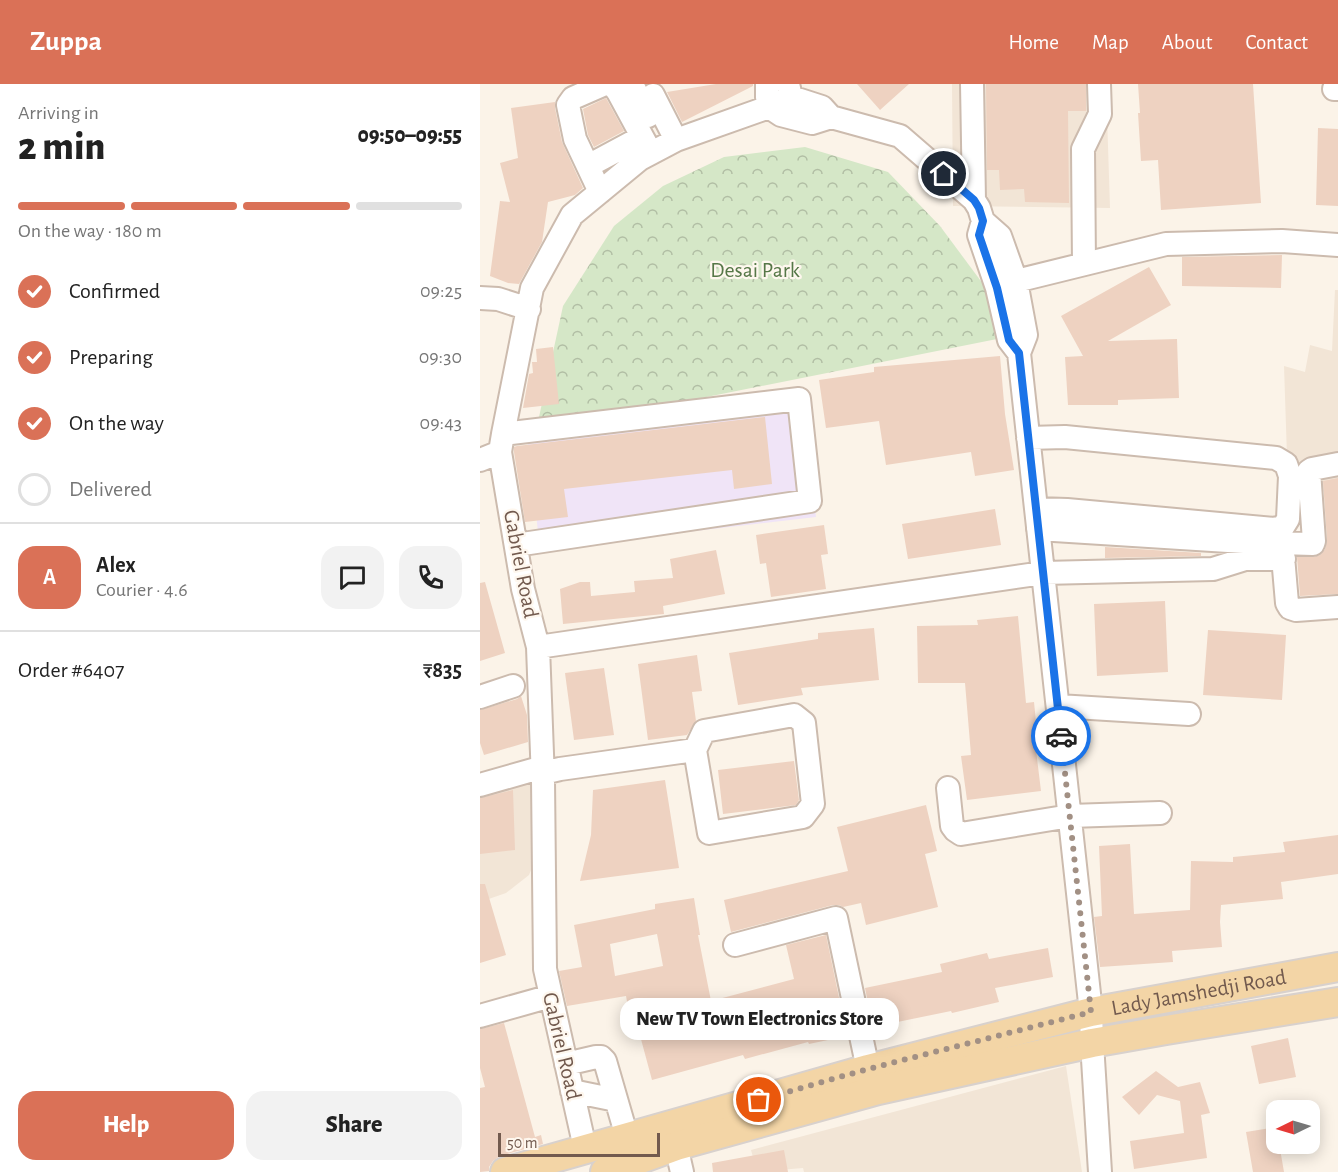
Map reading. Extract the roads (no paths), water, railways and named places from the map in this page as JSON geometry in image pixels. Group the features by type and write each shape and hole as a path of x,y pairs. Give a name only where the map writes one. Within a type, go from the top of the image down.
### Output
{"main road":[{"name":"Lady Jamshedji Road","path":"505,1172 868,1069 1091,1012 1338,967"},
{"name":"Lady Jamshedji Road","path":"605,1172 679,1159 878,1090 1092,1043 1338,1002"}],"street":[{"path":"600,192 575,139 568,105 573,98 608,84 613,85 658,144"},
{"path":"632,84 658,144"},
{"path":"767,84 769,107 781,115 812,123 831,117"},
{"path":"972,84 974,200"},
{"path":"1084,264 1083,149 1100,114 1099,84"},
{"path":"792,93 822,107 831,117 900,136 974,200 983,221 1000,237 1006,285 1026,335 1019,353 1091,1012 1100,1172"},
{"name":"Gabriel Road","path":"585,1149 545,969 543,770 538,647 523,589 516,545 494,449 529,309 532,288 572,215 658,144 769,107 792,93"},
{"path":"653,95 658,144"},
{"path":"588,166 658,144"},
{"path":"1006,285 1166,244 1282,241 1338,245"},
{"path":"480,298 498,300 529,309"},
{"path":"494,449 799,399 810,501 516,545"},
{"path":"1028,438 1065,437 1276,458 1286,464 1290,476 1288,519 1283,527 1275,529 1067,510 1037,519"},
{"path":"1037,519 1245,550 1283,551 1313,544 1309,471 1338,464"},
{"path":"538,647 1043,573 1213,569 1245,550"},
{"path":"1283,551 1287,603 1290,608 1296,610 1338,607"},
{"path":"480,697 513,687"},
{"path":"1058,706 1189,714"},
{"path":"794,715 804,723 813,804 802,817 709,833 695,750 704,731 794,715"},
{"path":"480,785 543,770 695,750"},
{"path":"948,788 952,826 961,834 1070,816 1160,813"},
{"path":"735,945 837,918 868,1069"},
{"path":"480,1016 551,996"},
{"path":"566,1064 596,1056 605,1061 627,1137"},
{"path":"572,1091 616,1100"}],"place":[{"name":"New TV Town Electronics Store","path":"759,1100"}],"park label":[{"name":"Desai Park","path":"755,270"}]}
